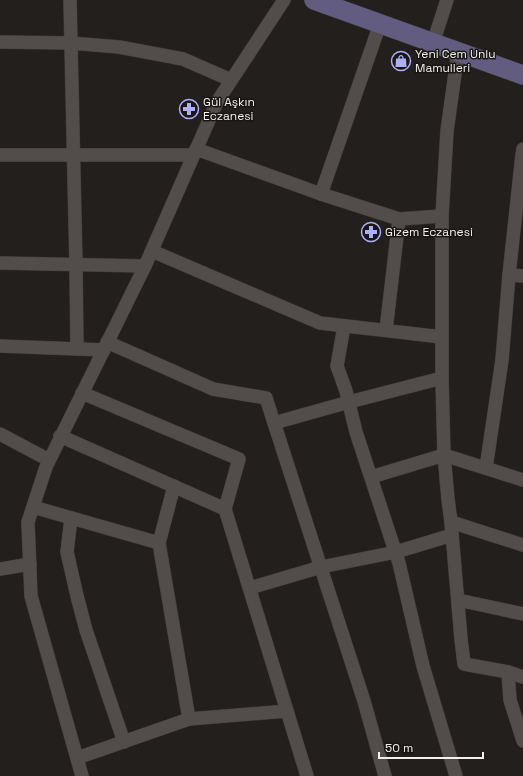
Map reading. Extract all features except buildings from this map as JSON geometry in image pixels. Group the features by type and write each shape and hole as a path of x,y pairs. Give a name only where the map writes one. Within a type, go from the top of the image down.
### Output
{"main road":[{"path":"314,0 523,75"}],"street":[{"path":"70,0 76,264 76,349"},
{"path":"82,776 31,596 28,522 49,460 145,266 217,102 284,0"},
{"path":"433,43 447,0"},
{"path":"321,194 380,24"},
{"path":"0,42 71,43 119,47 183,59 231,80"},
{"path":"458,52 447,131 442,216 442,378 444,456 461,639 464,664 518,674 510,700 523,741"},
{"path":"486,468 502,360 509,275 523,149"},
{"path":"0,155 195,152 399,219 442,216"},
{"path":"386,330 399,219"},
{"path":"152,251 320,323 442,337"},
{"path":"0,263 145,266"},
{"path":"509,275 523,276"},
{"path":"344,326 336,366 346,391 356,432 396,552 423,666 456,776"},
{"path":"0,346 76,349 106,346 213,389 266,398 364,701 385,776"},
{"path":"274,423 442,378"},
{"path":"82,393 239,459 225,508 307,776"},
{"path":"0,434 49,460"},
{"path":"60,436 225,508"},
{"path":"371,477 444,456 523,480"},
{"path":"174,486 159,543 189,719"},
{"path":"33,507 159,543"},
{"path":"71,518 67,552 77,596 86,630 124,742"},
{"path":"451,522 523,545"},
{"path":"250,588 321,567 396,552 452,535"},
{"path":"0,569 30,564"},
{"path":"458,600 523,614"},
{"path":"77,758 189,719 287,710"}],"place":[{"name":"Yeni Cem Unlu Mamulleri","path":"401,61"},
{"name":"Gül Aşkın Eczanesi","path":"189,109"},
{"name":"Gizem Eczanesi","path":"371,232"}]}
